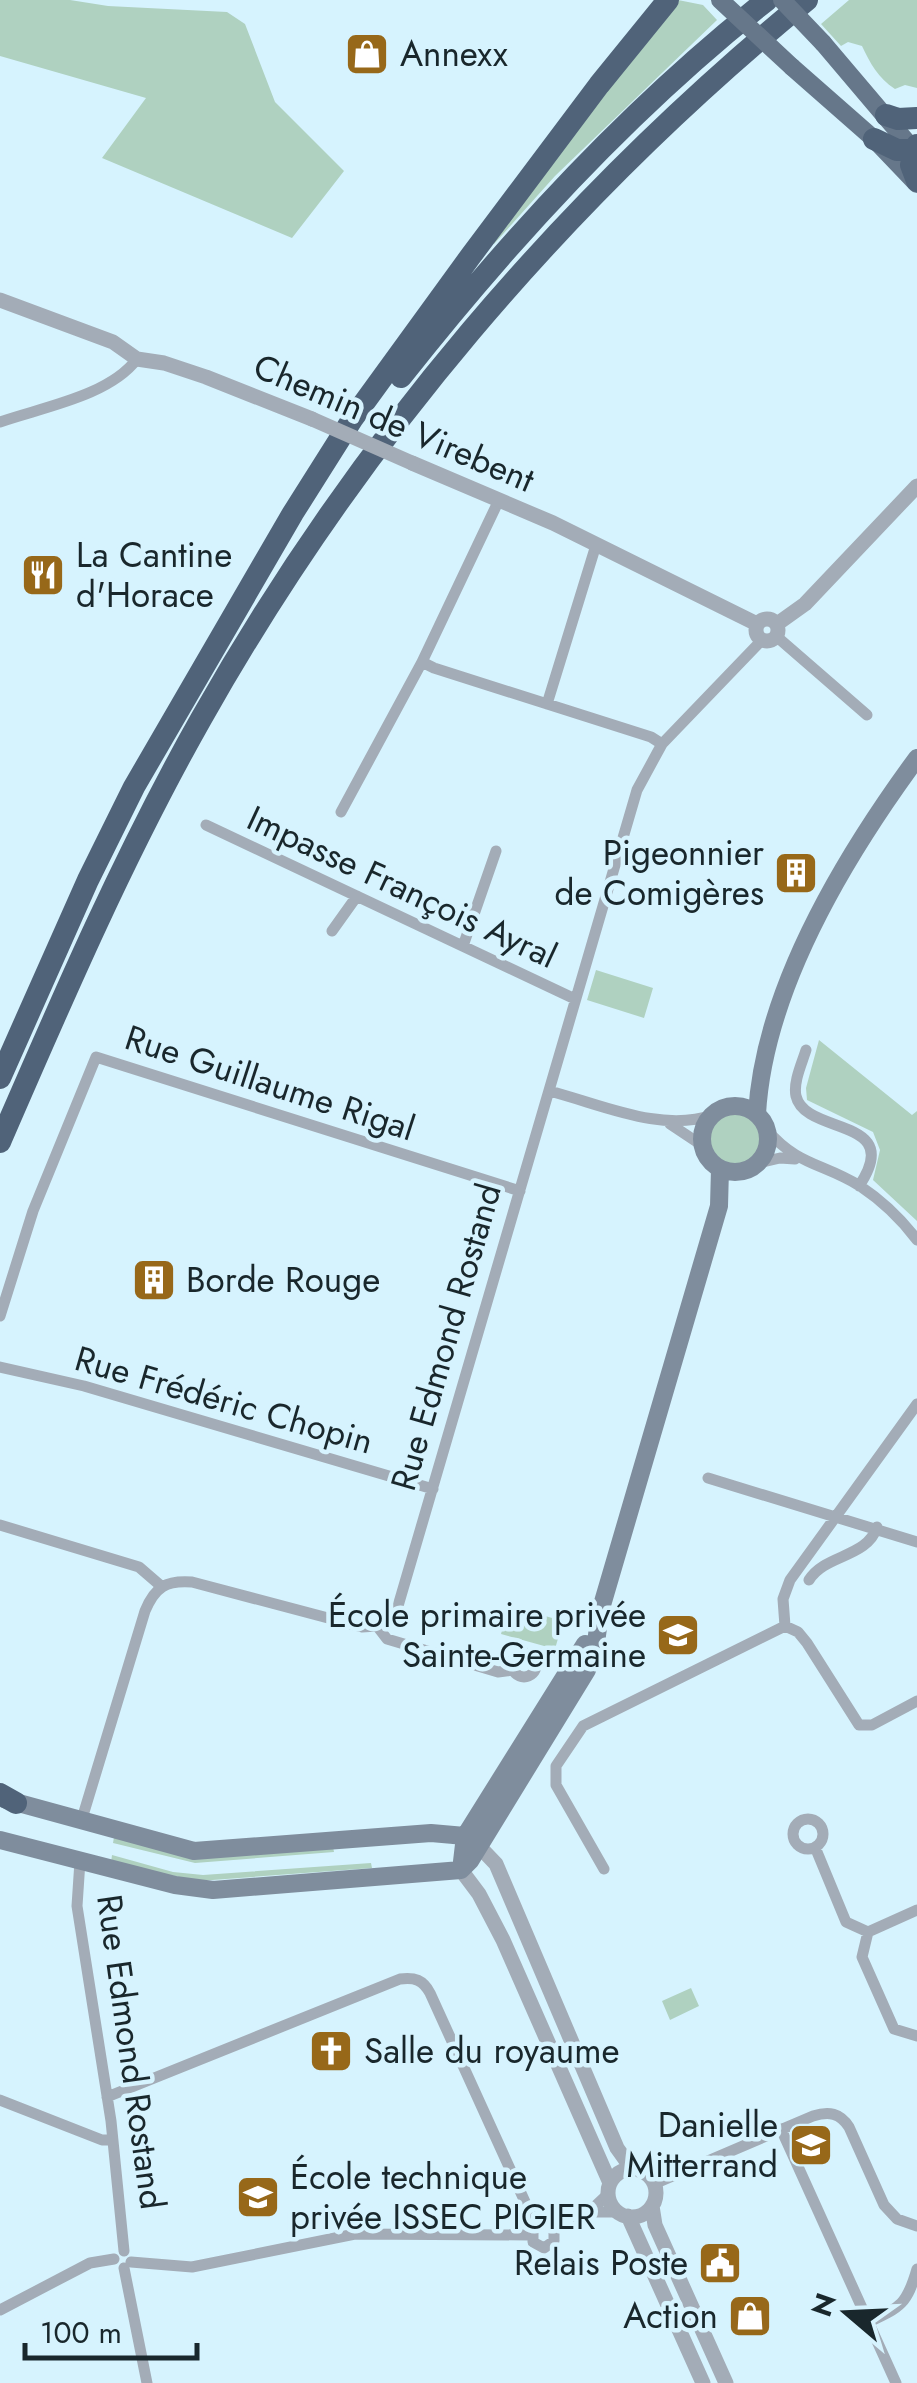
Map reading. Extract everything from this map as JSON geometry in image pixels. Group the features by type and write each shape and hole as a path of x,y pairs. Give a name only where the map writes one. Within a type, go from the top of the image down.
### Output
{"highway":[{"path":"0,1078 126,803 241,601 353,418 653,10 668,0"},
{"path":"241,601 362,426 480,280 618,135 767,0"},
{"path":"1,1141 67,986 157,800 209,704 290,572 386,436 499,297 618,170 702,90 808,0"},
{"path":"702,90 739,72 826,0"},
{"path":"886,115 917,118"},
{"path":"874,139 897,150 916,150 911,165 917,183"}],"main road":[{"path":"720,0 917,183"},
{"path":"782,0 916,150"},
{"path":"738,1106 762,1067 787,990 826,904 868,828 917,758"},
{"path":"719,1206 767,1148 762,1122 762,1067"},
{"path":"750,1167 720,1168 711,1162 703,1146 704,1129 713,1114 728,1106 738,1106 762,1122"},
{"path":"0,1840 175,1884 226,1891 461,1870 472,1840 578,1661 600,1612 719,1206 720,1168"},
{"path":"472,1840 552,1729 587,1670 600,1612"},
{"path":"5,1798 194,1851 431,1833 472,1840"}],"street":[{"name":"Chemin de Virebent","path":"0,300 113,342 137,359 206,377 499,500 768,631"},
{"path":"0,422 99,388 127,373 137,359"},
{"name":"Rue Edmond Rostand","path":"378,1626 398,1606 637,790 662,744 768,631 805,604 917,486"},
{"path":"341,812 422,662 499,500"},
{"path":"547,704 596,545"},
{"path":"768,631 867,714"},
{"path":"422,662 652,737 662,744"},
{"name":"Impasse François Ayral","path":"206,824 575,999"},
{"path":"463,946 496,851"},
{"path":"332,932 358,896"},
{"path":"806,1050 796,1097 808,1112 861,1135 869,1146 870,1157 858,1186"},
{"name":"Rue Guillaume Rigal","path":"0,1316 33,1211 96,1057 520,1190"},
{"path":"549,1091 666,1122 688,1122 713,1114"},
{"path":"666,1122 703,1146"},
{"path":"762,1122 784,1150 858,1186 889,1209 917,1240"},
{"path":"750,1167 780,1158 799,1159"},
{"name":"Rue Frédéric Chopin","path":"0,1367 84,1386 433,1489"},
{"path":"785,1626 785,1590 917,1404"},
{"path":"708,1478 917,1542"},
{"path":"0,1524 139,1568 160,1586"},
{"path":"809,1580 815,1570 865,1546 877,1528"},
{"path":"82,1822 145,1611 160,1586 174,1580 348,1624 378,1626 380,1633 396,1642 498,1672 513,1670"},
{"path":"785,1626 798,1632 807,1643 858,1725 872,1725 917,1701"},
{"path":"604,1870 556,1786 556,1766 583,1726 785,1626"},
{"path":"563,1712 583,1726"},
{"path":"552,1729 572,1742"},
{"path":"472,1840 496,1864 621,2154 632,2169 645,2173 654,2184 655,2225 726,2383"},
{"path":"815,1847 846,1922 868,1932 917,1910"},
{"name":"Rue Edmond Rostand","path":"80,1861 78,1906 113,2140 123,2260 147,2383"},
{"path":"461,1870 480,1894 497,1927 609,2189 703,2383"},
{"path":"868,1932 862,1957 894,2029 917,2036"},
{"path":"0,2310 90,2263 123,2260 192,2267 355,2234 534,2230 545,2223 556,2236 548,2246 536,2245 534,2230 430,1993 425,1983 416,1979 400,1980 107,2097"},
{"path":"0,2100 102,2140 113,2140"},
{"path":"654,2184 822,2113 841,2116 850,2127 884,2205 897,2218 917,2226"},
{"path":"781,2129 896,2383"},
{"path":"554,2229 588,2212 618,2174 632,2169"},
{"path":"588,2212 640,2215 652,2206"},
{"path":"869,2322 900,2308 917,2270"}],"green space":[{"path":"0,0 70,0 108,6 227,12 245,24 275,102 344,171 292,238 102,158 146,98 0,56"},
{"path":"678,0 703,5 717,20 555,176 494,244 493,238"},
{"path":"849,0 917,0 917,88 905,85 895,89 875,70 862,46 848,42 841,46 821,24"},
{"path":"596,970 653,988 644,1018 587,1000"},
{"path":"819,1040 912,1115 917,1111 917,1221 873,1180 880,1150 873,1132 807,1100 806,1088"},
{"path":"736,1112 755,1120 763,1139 755,1158 736,1166 717,1158 709,1139 717,1120"},
{"path":"509,1606 563,1621 555,1649 501,1634"},
{"path":"114,1837 173,1854 333,1847 334,1852 195,1863 113,1843"},
{"path":"112,1855 173,1872 203,1875 371,1863 372,1868 199,1881 111,1863"},
{"path":"691,1988 699,2006 670,2020 662,2001"}],"place":[{"name":"Annexx","path":"367,54"},
{"name":"La Cantine d'Horace","path":"43,575"},
{"name":"Pigeonnier de Comigères","path":"796,873"},
{"name":"Borde Rouge","path":"154,1280"},
{"name":"École primaire privée Sainte-Germaine","path":"678,1635"},
{"name":"Salle du royaume","path":"331,2051"},
{"name":"Danielle Mitterrand","path":"811,2145"},
{"name":"École technique privée ISSEC PIGIER","path":"258,2197"},
{"name":"Relais Poste","path":"720,2263"},
{"name":"Action","path":"750,2316"}]}
